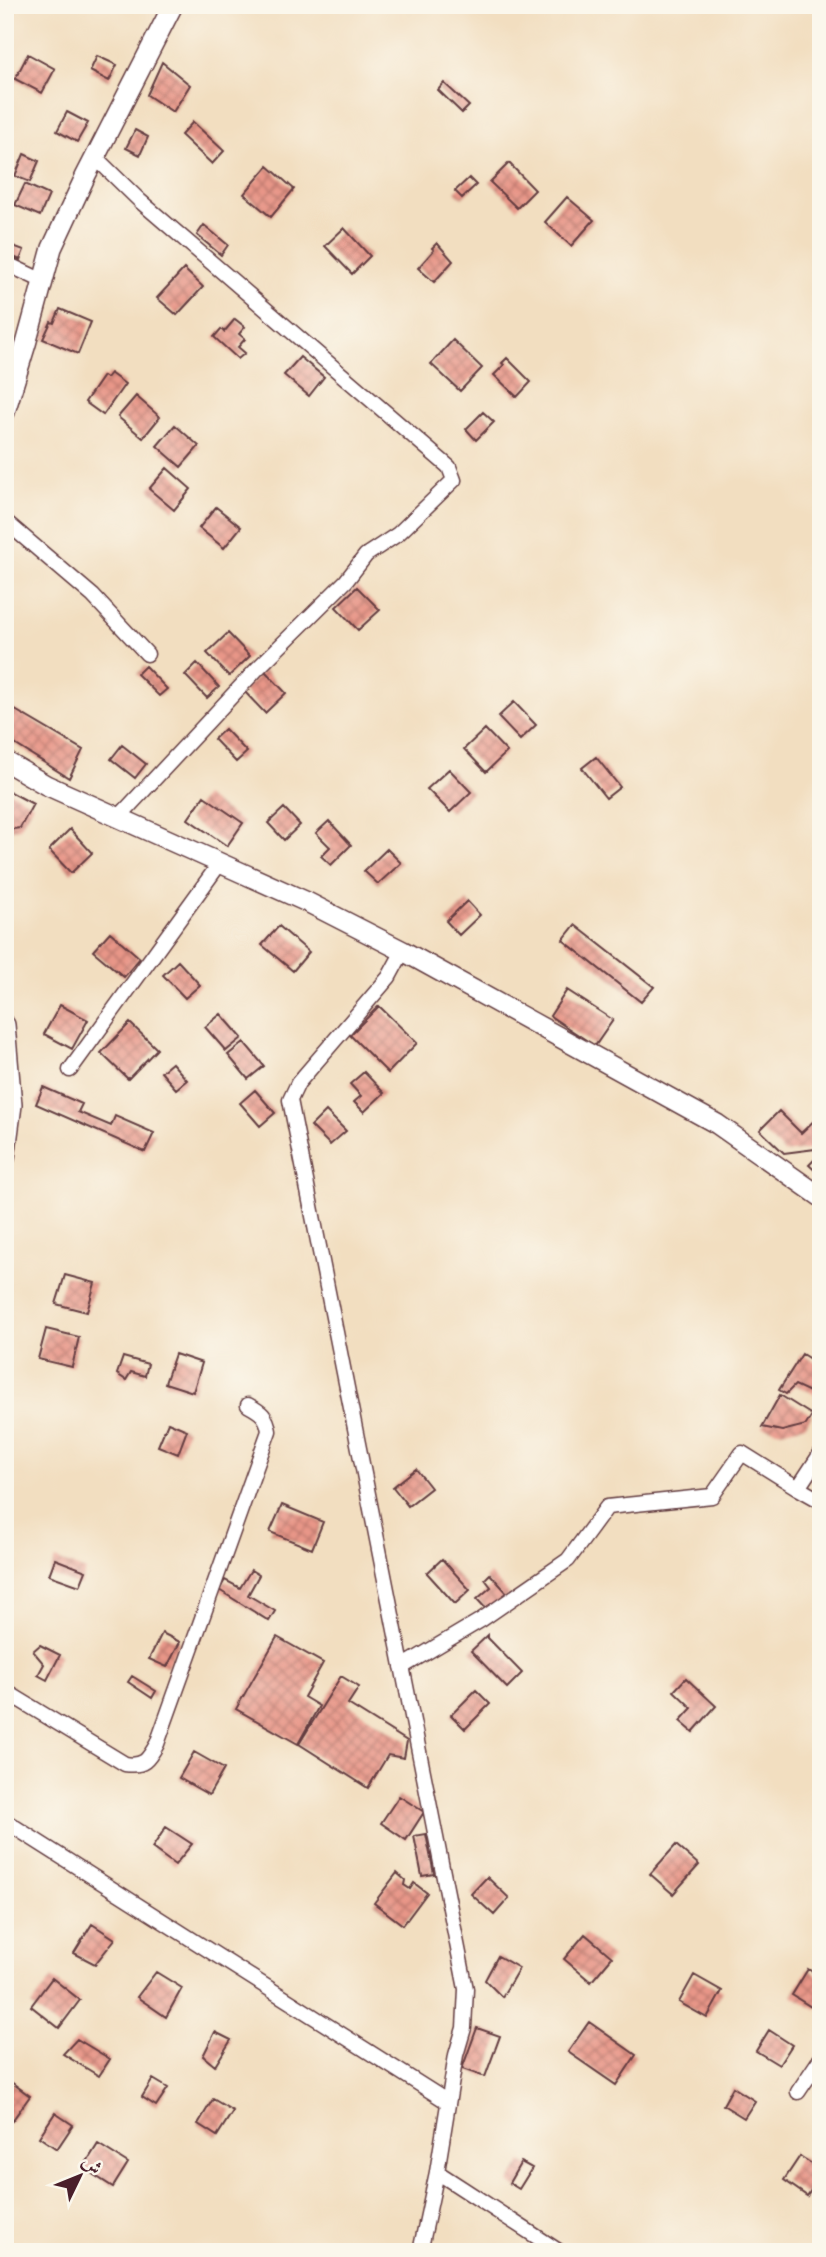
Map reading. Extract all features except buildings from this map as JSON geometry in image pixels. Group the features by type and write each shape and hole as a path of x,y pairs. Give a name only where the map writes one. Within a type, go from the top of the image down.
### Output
{"street":[{"path":"5,412 52,248 173,5"},
{"path":"95,157 139,201 449,467 454,480 398,534 366,555 345,581 257,669 118,818"},
{"path":"5,263 43,281"},
{"path":"5,521 93,596 147,654"},
{"path":"5,761 46,785 307,902 403,951 717,1124 821,1197"},
{"path":"70,1070 220,863"},
{"path":"403,951 389,977 298,1083 290,1100 466,1989 464,2028 456,2055 437,2172 420,2252"},
{"path":"5,1025 12,1105 5,1158"},
{"path":"5,1690 125,1764 136,1766 148,1759 157,1744 269,1431 268,1421 262,1413 248,1405"},
{"path":"402,1667 481,1620 568,1560 607,1507 712,1496 742,1453 821,1502"},
{"path":"797,1488 821,1453"},
{"path":"5,1821 449,2102"},
{"path":"798,2092 821,2058"},
{"path":"437,2172 560,2252"}]}
